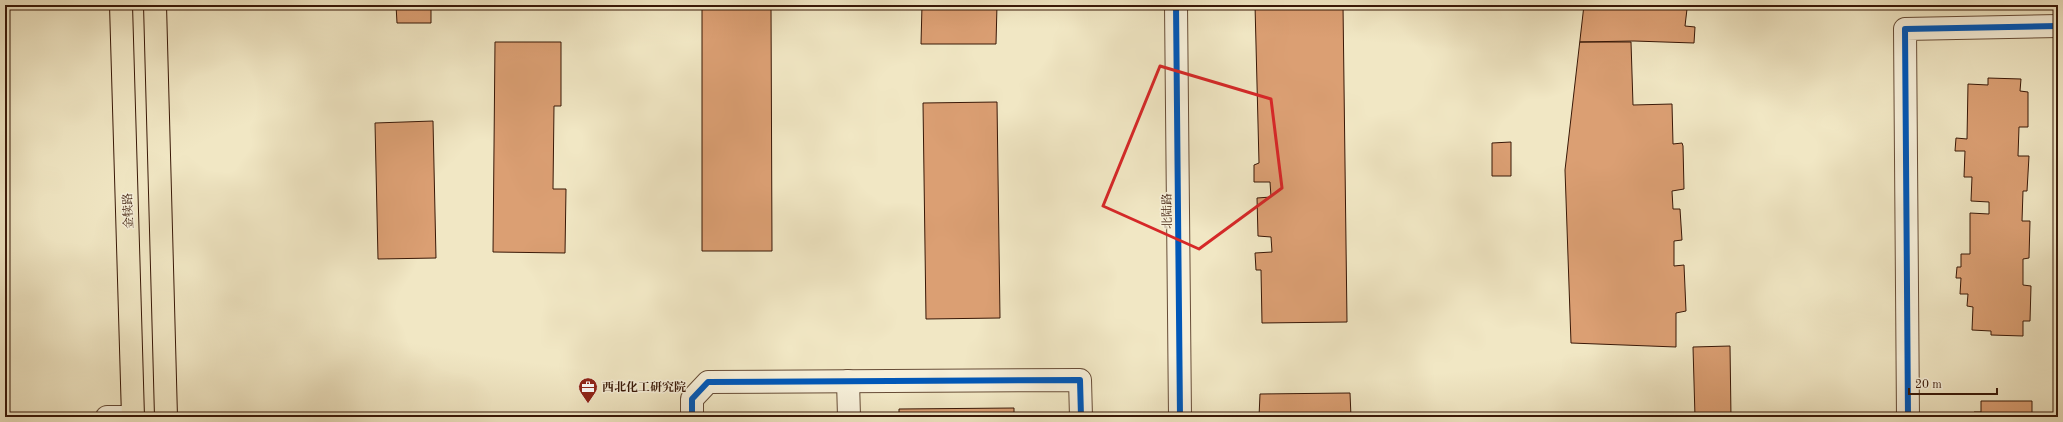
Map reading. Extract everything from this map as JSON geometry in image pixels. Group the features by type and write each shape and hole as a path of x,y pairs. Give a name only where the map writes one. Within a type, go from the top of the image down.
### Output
{"main road":[{"name":"金犊路","path":"121,5 133,417"},
{"path":"155,5 166,417"}],"street":[{"name":"北陆路","path":"1176,5 1180,417"},
{"path":"1908,417 1905,29 2058,26"},
{"path":"692,417 692,399 708,382 1080,380 1081,417"},
{"path":"848,381 849,417"},
{"path":"107,417 133,417"}],"highlighted area":[{"path":"1160,66 1271,99 1282,188 1199,249 1103,206"}],"building":[{"path":"396,5 431,5 431,23 397,23"},
{"path":"702,5 771,5 772,251 702,251"},
{"path":"922,5 997,5 996,44 921,44"},
{"path":"1255,5 1343,5 1347,322 1262,323 1261,270 1256,270 1255,253 1272,252 1271,237 1258,236 1257,198 1271,197 1270,182 1254,182 1254,165 1259,163"},
{"path":"1484,5 1518,5 1518,6"},
{"path":"1584,5 1696,5 1696,9 1687,9 1685,26 1695,27 1694,43 1634,41 1580,42 1631,42 1633,105 1672,104 1673,144 1682,143 1683,146 1684,189 1672,191 1673,209 1680,209 1682,240 1674,241 1674,266 1684,265 1686,311 1676,313 1676,347 1571,343 1565,170"},
{"path":"495,42 561,42 561,106 554,106 553,189 566,189 565,253 493,252"},
{"path":"1988,78 2021,79 2020,91 2028,92 2028,127 2019,127 2018,156 2029,156 2027,191 2023,191 2022,221 2030,221 2029,258 2023,259 2023,285 2031,286 2030,321 2023,321 2023,336 1991,335 1991,331 1972,330 1973,307 1967,306 1968,294 1960,294 1961,278 1956,278 1957,267 1961,267 1961,254 1970,254 1970,213 1989,214 1989,202 1971,201 1972,177 1964,177 1965,151 1955,151 1956,138 1967,139 1968,84 1988,85"},
{"path":"997,102 1000,318 926,319 923,103"},
{"path":"433,121 436,258 378,259 375,123"},
{"path":"1511,142 1511,176 1492,176 1492,143"},
{"path":"1730,346 1731,417 1695,417 1693,347"},
{"path":"1350,393 1351,417 1259,417 1260,394"},
{"path":"1981,401 2032,401 2032,417 1974,417 1974,412 1981,412"},
{"path":"1014,408 1014,417 899,417 899,409"},
{"path":"783,414 783,417 723,417 723,415"}],"cycle path":[{"path":"1176,5 1180,417"},
{"path":"1908,417 1905,29 2058,26"},
{"path":"692,417 692,399 708,382 1080,380 1081,417"}],"place":[{"name":"西北化工研究院","path":"588,404"}]}
